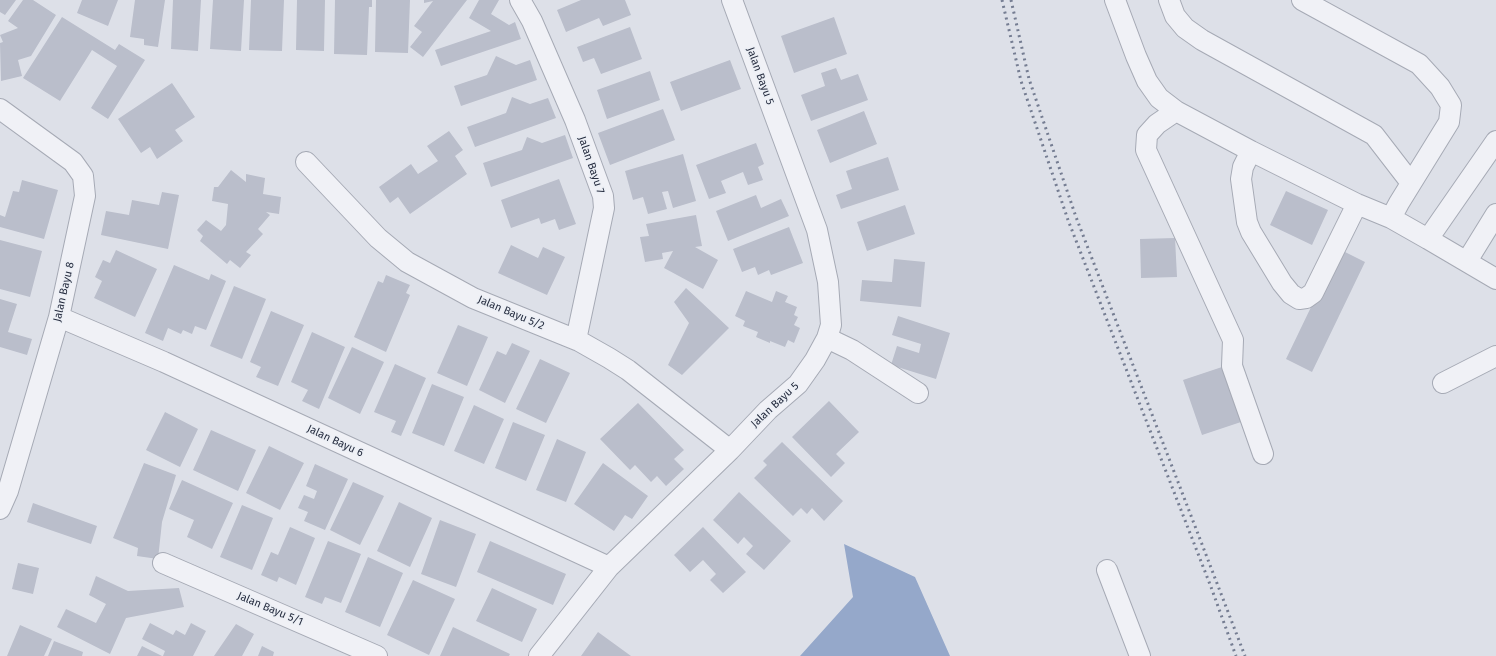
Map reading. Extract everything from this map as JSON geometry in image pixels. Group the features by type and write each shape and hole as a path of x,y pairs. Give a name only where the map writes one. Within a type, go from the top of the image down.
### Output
{"street":[{"name":"Jalan Bayu 7","path":"520,0 532,21 575,120 603,196 604,208 576,340"},
{"name":"Jalan Bayu 5","path":"539,656 609,567 730,450 768,410 798,384 815,360 827,338 830,326 828,282 817,230 732,0"},
{"path":"1116,0 1136,56 1147,81 1159,98 1176,111 1358,204 1391,218 1496,279"},
{"path":"1169,0 1176,16 1185,28 1202,40 1374,135 1412,183"},
{"path":"1302,0 1419,64 1440,87 1451,105 1449,122 1391,218"},
{"name":"Jalan Bayu 8","path":"0,109 73,162 83,176 85,196 59,317 3,497"},
{"path":"1176,111 1157,124 1147,136 1146,150 1233,340 1232,366 1262,454"},
{"path":"1428,239 1496,141"},
{"path":"1252,151 1244,167 1241,179 1247,222 1251,232 1282,283 1295,297 1299,299 1306,298 1314,293 1358,204"},
{"name":"Jalan Bayu 5/2","path":"306,162 373,233 407,262 473,298 576,340 628,370 730,450"},
{"path":"1467,261 1496,214"},
{"name":"Jalan Bayu 6","path":"59,317 164,362 609,567"},
{"path":"827,338 852,350 918,393"},
{"path":"1443,383 1496,356"},
{"name":"Jalan Bayu 5/1","path":"163,563 377,656"},
{"path":"1107,570 1140,656"}],"water":[{"path":"844,544 915,577 950,656 800,656 853,597"}],"building":[{"path":"0,0 16,0 5,15 0,12"},
{"path":"23,0 33,0 56,15 31,56 18,60 22,76 1,81 0,43 3,42 0,35 18,28 8,21"},
{"path":"82,0 118,0 108,26 77,13"},
{"path":"135,0 165,0 158,47 144,45 144,39 130,37"},
{"path":"173,0 201,0 198,51 171,49"},
{"path":"213,0 244,0 241,51 210,49"},
{"path":"251,0 284,0 282,51 249,50"},
{"path":"297,0 325,0 324,51 296,50"},
{"path":"335,0 372,0 372,7 369,7 367,55 334,54"},
{"path":"376,0 410,0 408,53 375,52"},
{"path":"424,0 467,0 423,57 410,47 422,32 414,26 433,1 424,3"},
{"path":"479,0 499,0 491,14 509,25 515,22 521,39 441,66 435,50 491,31 469,18"},
{"path":"581,0 625,0 631,15 603,26 599,18 566,32 557,10"},
{"path":"62,17 115,50 119,44 145,60 108,119 91,108 117,66 92,50 60,101 23,78"},
{"path":"834,17 847,54 794,73 781,36"},
{"path":"630,27 642,59 601,74 594,58 583,62 577,47"},
{"path":"496,56 516,65 530,60 537,80 461,106 454,86 487,75"},
{"path":"730,60 741,89 681,111 670,82"},
{"path":"836,68 841,80 858,74 868,100 811,121 801,95 825,86 821,73"},
{"path":"650,71 660,100 607,119 597,90"},
{"path":"172,83 195,117 175,130 183,141 157,159 150,147 141,153 118,119"},
{"path":"512,97 530,104 548,98 556,118 475,147 467,127 506,113"},
{"path":"663,109 675,140 610,165 598,133"},
{"path":"864,111 877,144 830,163 817,130"},
{"path":"449,131 463,150 455,156 467,174 410,214 398,197 390,203 379,187 411,164 418,174 438,161 427,146"},
{"path":"565,135 573,158 491,187 483,163 522,150 527,137 542,143"},
{"path":"756,143 764,164 758,167 763,180 748,185 743,172 721,181 726,193 709,199 696,165"},
{"path":"683,154 696,201 673,208 668,191 662,192 667,209 648,214 643,197 633,200 625,171"},
{"path":"888,157 899,190 841,209 836,195 852,189 846,171"},
{"path":"231,170 246,182 246,174 265,178 263,194 281,197 279,214 266,212 270,215 258,229 263,234 246,252 251,255 240,268 230,260 227,264 200,241 203,236 197,230 206,220 221,231 226,225 228,204 212,201 214,187 218,187"},
{"path":"559,179 576,224 559,230 555,219 541,224 539,218 511,228 501,200"},
{"path":"22,180 58,190 44,239 0,227 0,215 5,217 13,191 19,192"},
{"path":"1286,191 1328,210 1312,245 1270,225"},
{"path":"162,192 179,195 168,249 101,235 106,211 129,215 132,200 159,205"},
{"path":"756,195 761,208 781,199 789,216 728,241 716,211"},
{"path":"905,205 915,234 867,251 857,222"},
{"path":"696,215 702,246 695,247 718,260 703,289 664,268 673,251 662,253 663,259 645,262 640,237 649,236 646,224"},
{"path":"789,227 803,263 771,275 769,270 758,275 755,267 742,272 733,249"},
{"path":"1175,238 1177,277 1141,278 1140,239"},
{"path":"0,240 42,251 30,297 0,289"},
{"path":"511,245 538,258 543,247 565,257 547,295 498,273"},
{"path":"1339,249 1365,262 1312,372 1286,359"},
{"path":"116,250 157,269 135,317 94,298 102,281 95,277 103,260 110,263"},
{"path":"894,259 925,262 921,307 860,301 862,280 892,282"},
{"path":"174,265 209,280 211,274 226,281 206,330 195,326 192,334 183,330 181,334 168,328 163,341 145,333"},
{"path":"386,275 410,285 406,293 410,295 386,352 354,337 378,281 383,283"},
{"path":"234,286 266,299 242,359 210,346"},
{"path":"686,288 729,328 682,375 668,365 689,323 674,302"},
{"path":"746,291 772,302 776,291 788,296 785,302 797,307 794,315 798,317 794,325 800,328 794,343 788,340 785,347 770,341 770,343 756,337 758,332 743,326 745,321 735,316"},
{"path":"0,299 17,304 8,332 32,339 27,355 0,347"},
{"path":"271,311 304,325 278,386 256,377 261,367 250,362"},
{"path":"898,316 950,333 936,379 891,365 897,346 919,353 921,344 892,335"},
{"path":"458,325 488,337 467,386 437,373"},
{"path":"312,332 345,347 319,409 302,401 308,390 291,382"},
{"path":"512,343 530,351 505,403 479,390 497,351 506,355"},
{"path":"352,347 384,362 360,414 328,398"},
{"path":"540,359 570,373 546,423 516,409"},
{"path":"395,364 426,378 401,436 391,432 396,421 374,412"},
{"path":"1222,367 1241,422 1202,435 1183,380"},
{"path":"432,384 464,397 444,446 412,433"},
{"path":"829,401 859,432 836,454 845,463 831,477 792,437"},
{"path":"638,403 684,450 674,459 684,469 666,486 657,476 651,482 635,465 630,470 600,439"},
{"path":"474,405 504,419 484,464 454,451"},
{"path":"165,412 198,429 180,467 146,450"},
{"path":"513,422 545,435 526,481 495,468"},
{"path":"211,430 256,450 238,491 193,470"},
{"path":"557,439 586,452 566,502 536,490"},
{"path":"782,442 843,501 824,521 812,508 807,514 801,508 793,516 754,478 767,465 763,461"},
{"path":"269,446 304,463 280,510 246,493"},
{"path":"144,463 176,475 162,522 158,559 137,556 138,548 113,538"},
{"path":"603,463 648,496 632,519 625,515 614,531 574,504"},
{"path":"315,464 348,479 325,530 304,521 308,512 298,508 304,495 314,499 317,491 306,486"},
{"path":"182,480 233,503 212,549 187,537 194,520 169,509"},
{"path":"353,482 384,496 360,545 330,530"},
{"path":"739,492 791,541 764,570 746,554 753,546 744,537 738,544 713,520"},
{"path":"399,502 432,518 410,567 377,551"},
{"path":"33,503 97,526 91,544 27,522"},
{"path":"242,505 273,518 252,570 220,557"},
{"path":"440,520 476,534 456,587 421,574"},
{"path":"290,527 315,538 296,585 279,577 277,582 261,575 271,552 278,555"},
{"path":"703,527 746,572 723,593 710,580 716,574 703,560 690,572 674,555"},
{"path":"328,541 361,554 341,603 325,597 322,604 305,597"},
{"path":"490,541 566,574 553,605 477,572"},
{"path":"368,557 403,573 380,627 345,612"},
{"path":"18,563 39,568 33,594 12,589"},
{"path":"96,576 128,591 179,588 184,607 126,618 110,654 57,627 66,609 96,623 106,604 89,595"},
{"path":"413,580 455,599 429,655 387,635"},
{"path":"492,588 537,609 522,642 476,621"},
{"path":"150,623 173,635 176,630 185,635 191,623 206,631 193,656 163,656 165,651 142,639"},
{"path":"236,624 254,634 242,656 214,656"},
{"path":"20,625 52,639 44,656 7,656"},
{"path":"453,627 510,654 509,656 440,656"},
{"path":"598,632 631,656 581,656"},
{"path":"54,641 83,652 82,656 48,656"},
{"path":"142,646 162,656 137,656"},
{"path":"262,646 274,652 273,656 258,656"}],"railway":[{"path":"1002,0 1021,81 1068,220 1211,587 1236,656"},
{"path":"1011,0 1029,79 1076,217 1245,656"}]}
